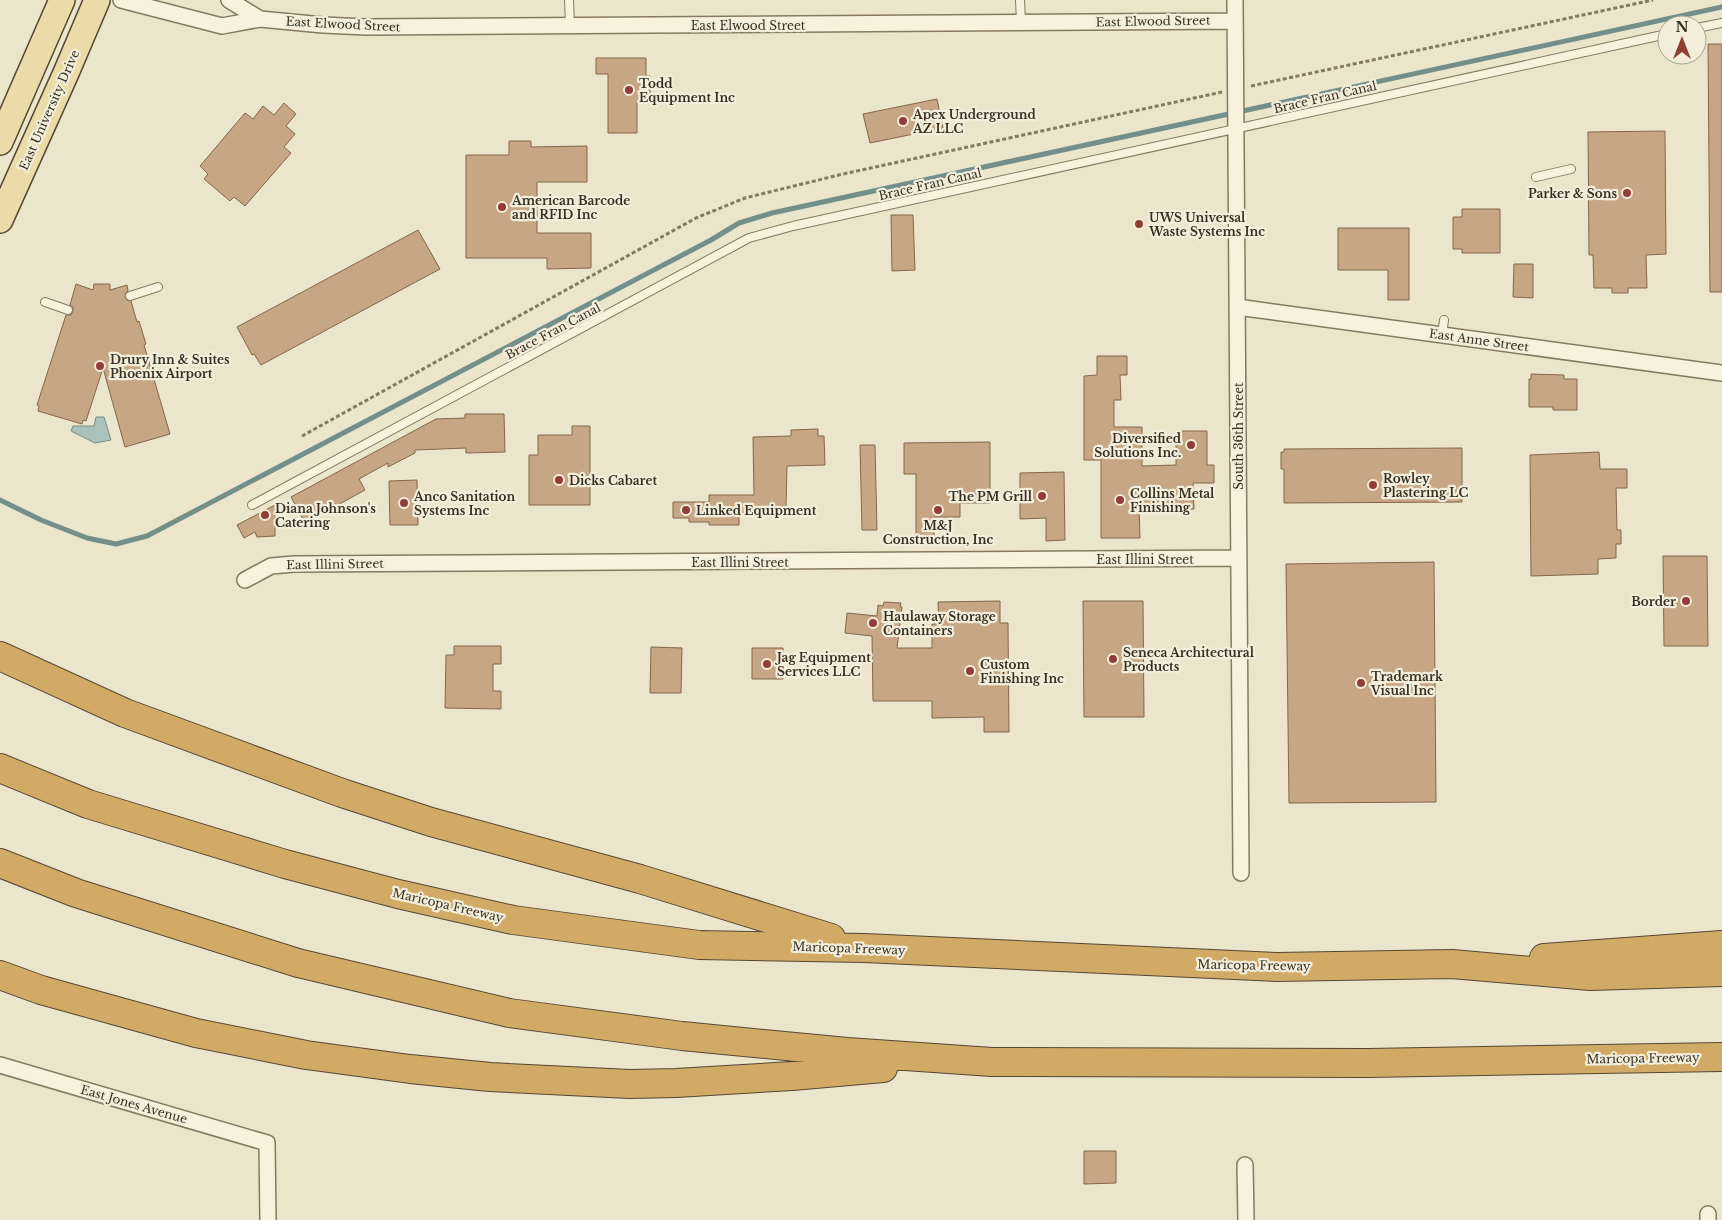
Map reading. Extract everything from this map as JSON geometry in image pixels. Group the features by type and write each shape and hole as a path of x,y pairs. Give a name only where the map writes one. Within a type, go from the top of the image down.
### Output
{"highway":[{"path":"0,656 125,713 342,793 431,822 640,879 864,948"},
{"name":"Maricopa Freeway","path":"0,768 88,804 285,864 398,894 512,920 699,945 864,948 1277,967 1452,964 1590,976 1722,972"},
{"name":"Maricopa Freeway","path":"0,863 76,893 298,962 509,1013 701,1038 847,1052 973,1061 1368,1063 1722,1057"},
{"path":"1452,964 1722,945"},
{"path":"0,975 41,990 196,1033 306,1055 410,1069 490,1077 630,1084 676,1083 792,1076 973,1061"}],"main road":[{"path":"0,142 62,0"},
{"name":"East University Drive","path":"0,220 97,0"}],"street":[{"name":"East Elwood Street","path":"121,0 222,26 260,19 366,27 1235,21"},
{"name":"East Elwood Street","path":"229,0 260,19"},
{"name":"South 36th Street","path":"1235,0 1241,873"},
{"name":"East Anne Street","path":"1237,307 1443,327 1722,374"},
{"name":"East Illini Street","path":"245,580 271,566 294,564 1239,558"},
{"name":"East Jones Avenue","path":"0,1065 267,1143 268,1220"},
{"path":"1245,1164 1246,1220"}],"lane":[{"path":"569,0 570,26"},
{"path":"1020,0 1020,22"},
{"path":"1707,26 1722,23"},
{"name":"Brace Fran Canal","path":"252,505 749,238 812,222 1235,127 1657,36"},
{"path":"1536,177 1571,169"},
{"path":"130,296 158,287"},
{"path":"45,302 68,310"}],"path":[{"path":"302,436 696,218 745,198 843,174 1653,0"}],"water":[{"path":"96,417 104,417 111,440 95,443 71,431 73,426 94,426"}],"building":[{"path":"1708,44 1722,44 1722,292 1710,292"},
{"name":"Todd Equipment Inc","path":"596,58 646,58 646,76 650,76 650,103 637,103 637,133 608,133 608,74 596,74"},
{"name":"Apex Underground AZ LLC","path":"937,99 943,128 870,143 863,114"},
{"path":"284,103 296,114 286,126 295,134 284,147 291,153 245,206 234,197 230,201 204,179 208,174 200,166 245,113 253,119 263,106 274,115"},
{"name":"Parker & Sons","path":"1665,131 1666,254 1646,255 1647,288 1628,288 1628,293 1612,293 1612,288 1594,288 1593,255 1589,255 1588,132"},
{"name":"American Barcode and RFID Inc","path":"509,141 531,141 531,147 587,146 587,182 537,182 537,233 591,233 591,268 547,269 547,258 466,258 466,155 509,155"},
{"path":"1462,209 1500,209 1500,253 1462,253 1462,249 1453,249 1453,217 1462,217"},
{"path":"891,215 913,215 915,270 892,271"},
{"path":"1338,228 1409,228 1409,300 1388,300 1388,270 1338,270"},
{"path":"418,230 440,269 261,365 254,354 252,355 237,327"},
{"path":"1514,264 1533,264 1533,298 1513,297"},
{"name":"Drury Inn & Suites Phoenix Airport","path":"76,284 93,290 94,284 110,284 110,290 127,285 128,291 125,297 131,301 137,322 139,321 146,344 144,345 170,434 125,447 103,368 86,421 83,420 82,424 38,411 39,406 37,405 66,315 71,315 73,311 73,307 70,305"},
{"path":"1097,356 1127,356 1127,375 1120,375 1121,400 1114,400 1114,427 1142,427 1142,466 1176,465 1176,431 1207,431 1207,465 1214,465 1214,483 1193,483 1194,509 1139,509 1140,538 1101,538 1101,460 1084,460 1084,376 1097,375"},
{"path":"1531,374 1564,375 1564,379 1577,379 1577,410 1529,407 1529,379 1531,379"},
{"path":"465,414 504,414 505,452 466,453 466,448 415,450 415,453 388,467 388,463 359,479 365,490 305,523 291,497 436,419 465,418"},
{"name":"Dicks Cabaret","path":"572,426 590,426 590,505 529,505 529,455 538,455 538,435 572,435"},
{"path":"818,429 818,436 824,436 825,465 787,466 786,506 776,507 776,512 739,513 739,525 709,525 709,522 689,522 689,518 673,518 673,502 709,502 709,495 754,495 753,437 791,436 791,430"},
{"path":"990,442 990,503 960,503 960,517 934,517 934,539 916,539 916,474 904,474 904,443"},
{"path":"860,445 875,445 877,530 862,530"},
{"name":"Rowley Plastering LC","path":"1462,448 1462,502 1284,503 1284,469 1281,469 1281,452 1284,452 1284,449"},
{"path":"1599,452 1600,469 1627,469 1627,488 1616,488 1617,530 1621,530 1621,544 1616,544 1616,558 1598,559 1598,574 1531,576 1530,455"},
{"name":"The PM Grill","path":"1064,472 1065,540 1046,541 1046,518 1020,519 1020,473"},
{"name":"Anco Sanitation Systems Inc","path":"417,480 418,525 390,525 389,481"},
{"name":"Diana Johnson's Catering","path":"275,505 275,536 257,537 255,532 244,538 237,525"},
{"name":"Border","path":"1663,556 1707,556 1708,646 1664,646"},
{"name":"Trademark Visual Inc","path":"1434,562 1436,802 1289,803 1286,564"},
{"name":"Custom Finishing Inc","path":"1000,601 1000,623 1008,623 1009,732 984,732 984,717 932,718 932,701 873,701 872,636 845,633 847,613 877,616 878,605 883,606 884,602 901,603 897,648 932,648 932,624 939,624 938,602"},
{"name":"Seneca Architectural Products","path":"1083,601 1143,601 1144,717 1084,717"},
{"path":"454,646 501,646 501,664 493,664 493,691 501,691 501,709 445,708 446,655 454,655"},
{"path":"651,647 682,648 681,693 650,693"},
{"name":"Jag Equipment Services LLC","path":"752,648 783,648 783,679 752,679"},
{"path":"1084,1151 1116,1151 1116,1183 1084,1184"}],"waterway":[{"path":"0,500 41,520 87,538 116,544 147,536 711,240 739,223 772,213 1722,7"}],"place":[{"name":"Todd Equipment Inc","path":"629,90"},
{"name":"Apex Underground AZ LLC","path":"903,121"},
{"name":"Parker & Sons","path":"1627,193"},
{"name":"American Barcode and RFID Inc","path":"502,207"},
{"name":"UWS Universal Waste Systems Inc","path":"1139,224"},
{"name":"Drury Inn & Suites Phoenix Airport","path":"100,366"},
{"name":"Diversified Solutions Inc.","path":"1191,445"},
{"name":"Dicks Cabaret","path":"559,480"},
{"name":"Rowley Plastering LC","path":"1373,485"},
{"name":"The PM Grill","path":"1042,496"},
{"name":"Collins Metal Finishing","path":"1120,500"},
{"name":"Anco Sanitation Systems Inc","path":"404,503"},
{"name":"Linked Equipment","path":"686,510"},
{"name":"M&J Construction, Inc","path":"938,510"},
{"name":"Diana Johnson's Catering","path":"265,515"},
{"name":"Border","path":"1686,601"},
{"name":"Haulaway Storage Containers","path":"873,623"},
{"name":"Seneca Architectural Products","path":"1113,659"},
{"name":"Jag Equipment Services LLC","path":"767,664"},
{"name":"Custom Finishing Inc","path":"970,671"},
{"name":"Trademark Visual Inc","path":"1361,683"}]}
